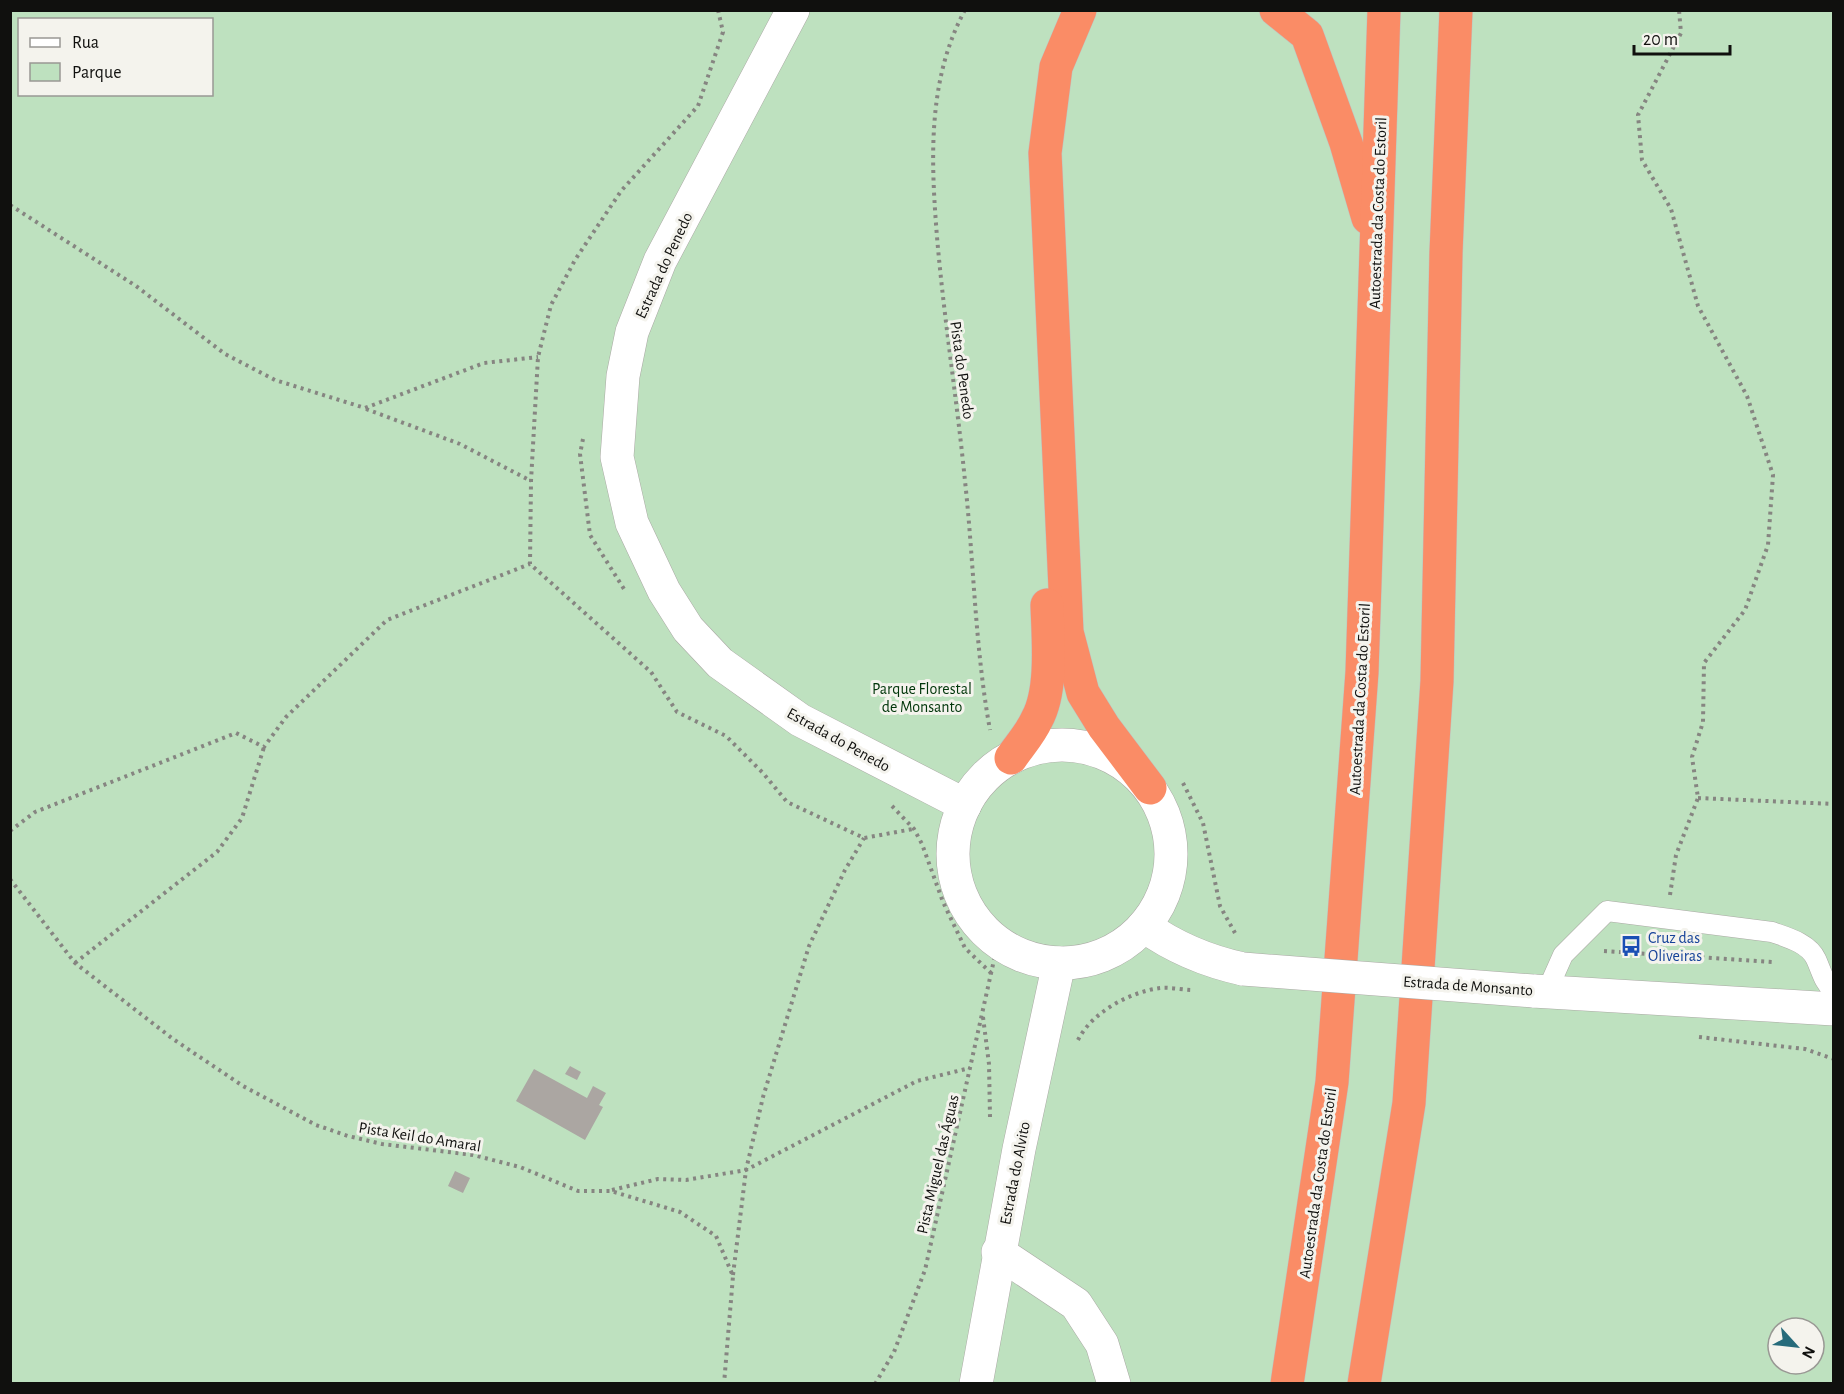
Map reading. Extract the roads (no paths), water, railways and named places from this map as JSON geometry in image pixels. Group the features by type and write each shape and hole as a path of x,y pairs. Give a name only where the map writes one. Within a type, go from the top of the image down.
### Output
{"highway":[{"path":"1001,747 1038,719 1044,700 1048,644 1031,149 1042,64 1062,10"},
{"path":"1080,10 1056,67 1046,153 1067,632 1083,693 1104,727 1150,788"},
{"path":"1276,10 1307,35 1346,143 1376,243"},
{"name":"Autoestrada da Costa do Estoril","path":"1287,1383 1332,1082 1362,672 1384,10"},
{"path":"1366,1381 1408,1102 1436,693 1446,253 1456,10"}],"street":[{"name":"Estrada do Penedo","path":"794,10 660,261 632,332 623,376 617,458 632,523 664,591 688,629 720,663 800,720 965,805"},
{"path":"1053,745 1097,750 1135,772 1150,788 1165,817 1172,847 1165,889 1156,909 1144,926 1130,939 1106,954 1078,962 1059,963 1017,954 994,957 981,928 959,890 954,847 957,825 965,805 987,775 1001,747 1032,749 1053,745"},
{"name":"Estrada de Monsanto","path":"1144,926 1170,944 1187,952 1244,969 1818,1009 1833,1028"},
{"name":"Estrada do Alvito","path":"976,1383 998,1252 1059,963"},
{"path":"998,1252 1076,1304 1102,1344 1114,1383"}],"lane":[{"path":"1540,991 1563,954 1607,911 1772,932 1795,940 1815,956 1824,982 1833,992"}],"place":[{"name":"Cruz das Oliveiras","path":"1631,946"}],"park label":[{"name":"Parque Florestal de Monsanto","path":"922,697"}]}
